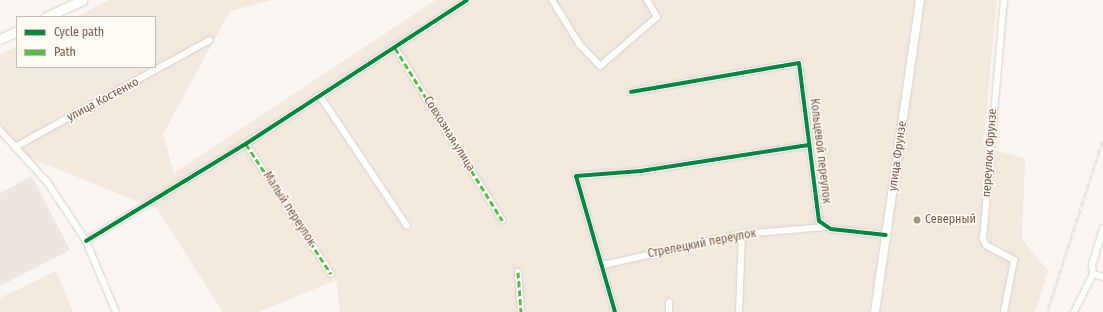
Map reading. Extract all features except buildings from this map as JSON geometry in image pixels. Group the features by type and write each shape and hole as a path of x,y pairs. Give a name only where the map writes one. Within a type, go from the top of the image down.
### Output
{"main road":[{"path":"48,16 82,0"},
{"path":"0,39 16,31"}],"street":[{"path":"86,241 246,144 467,0"},
{"path":"552,0 580,45 600,66 657,17 647,0"},
{"name":"улица Фрунзе","path":"875,312 920,0"},
{"name":"переулок Фрунзе","path":"1004,0 983,239 986,245 1014,260 1004,312"},
{"name":"улица Костенко","path":"15,147 210,40"},
{"name":"Совхозная улица","path":"395,48 502,220"},
{"name":"Кольцевой переулок","path":"631,92 799,63 818,217 826,227"},
{"path":"320,96 407,226"},
{"path":"0,130 47,182 86,241 116,312"},
{"name":"Малый переулок","path":"246,144 331,274"},
{"path":"615,312 603,265 576,176 641,171 808,145"},
{"path":"826,227 886,235"},
{"name":"Стрелецкий переулок","path":"603,265 742,234 826,227"},
{"path":"1074,312 1094,274 1092,265 1103,228"},
{"path":"739,312 742,234"},
{"path":"518,272 521,312"},
{"path":"1094,274 1103,277"},
{"path":"669,302 669,312"}],"shaded area":[{"path":"109,0 273,0 230,11 163,134 174,173 436,0 997,0 983,147 1025,158 1022,239 1048,271 1035,312 340,312 336,280 258,312 223,312 157,209 28,157 0,126 0,55 16,47 16,68 156,68 156,16 78,16"},
{"path":"32,176 70,250 0,286 0,193"},
{"path":"56,271 73,312 0,312 0,298"}],"railway":[{"path":"1047,312 1103,140"}],"marked path":[{"path":"395,48 502,220"},
{"path":"246,144 331,274"},
{"path":"518,272 521,312"}],"cycle path":[{"path":"86,241 247,143 467,0"},
{"path":"631,92 799,63 819,221 831,229 886,235"},
{"path":"615,312 576,176 641,171 808,145"}],"place":[{"name":"Северный","path":"917,220"}]}
